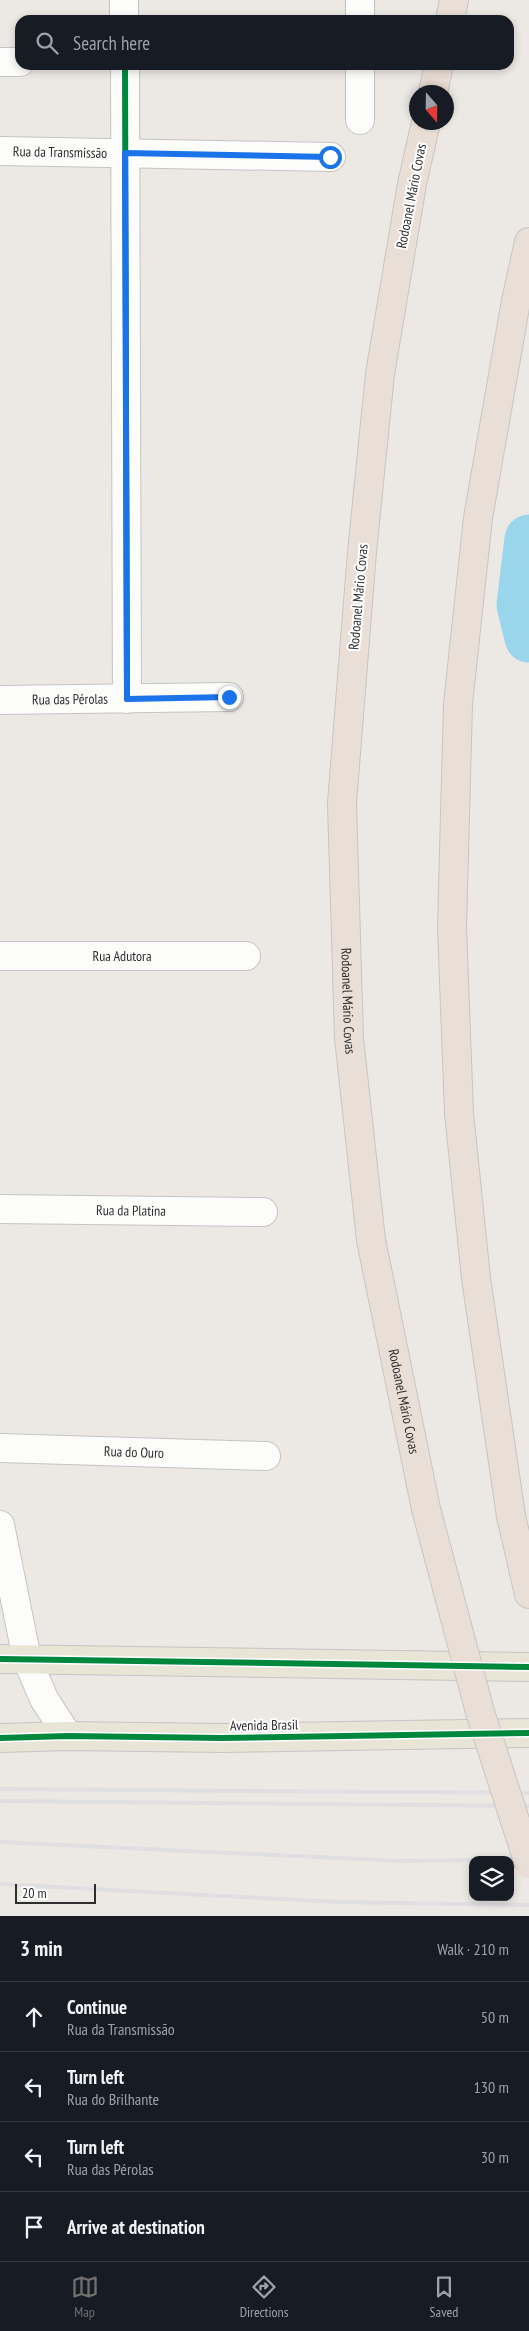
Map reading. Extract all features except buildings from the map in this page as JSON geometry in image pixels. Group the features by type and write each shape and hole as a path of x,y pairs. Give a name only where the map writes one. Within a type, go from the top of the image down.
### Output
{"highway":[{"path":"451,15 454,0"},
{"path":"435,85 438,70"},
{"name":"Rodoanel Mário Covas","path":"424,130 412,184 380,374 362,552 342,803 349,1038 371,1240 426,1510 480,1712 529,1864"},
{"path":"529,242 516,301 478,518 458,704 452,927 458,1113 476,1278 511,1516 529,1594"}],"main road":[{"path":"0,1659 529,1667"},
{"name":"Avenida Brasil","path":"0,1738 68,1736 222,1738 529,1733"}],"street":[{"path":"124,0 124,15"},
{"path":"360,0 360,15"},
{"path":"0,62 15,62"},
{"path":"125,70 127,699"},
{"path":"360,70 360,120"},
{"name":"Rua da Transmissão","path":"0,151 330,157"},
{"name":"Rua das Pérolas","path":"0,700 229,697"},
{"name":"Rua Adutora","path":"0,956 246,956"},
{"name":"Rua da Platina","path":"0,1209 263,1212"},
{"name":"Rua do Ouro","path":"0,1448 266,1456"},
{"path":"0,1525 27,1660 44,1699 68,1736"}],"waterway":[{"path":"529,539 521,605 529,638"}],"railway":[{"path":"0,1789 529,1793"},
{"path":"0,1801 529,1806"},
{"path":"0,1842 401,1861 469,1860"},
{"path":"514,1859 529,1859"},
{"path":"0,1884 337,1902 529,1905"}],"cycle path":[{"path":"125,70 127,699"},
{"path":"0,1659 529,1667"},
{"path":"0,1738 68,1736 222,1738 529,1733"}],"route":[{"path":"229,697 127,699 125,153 330,157"}]}
